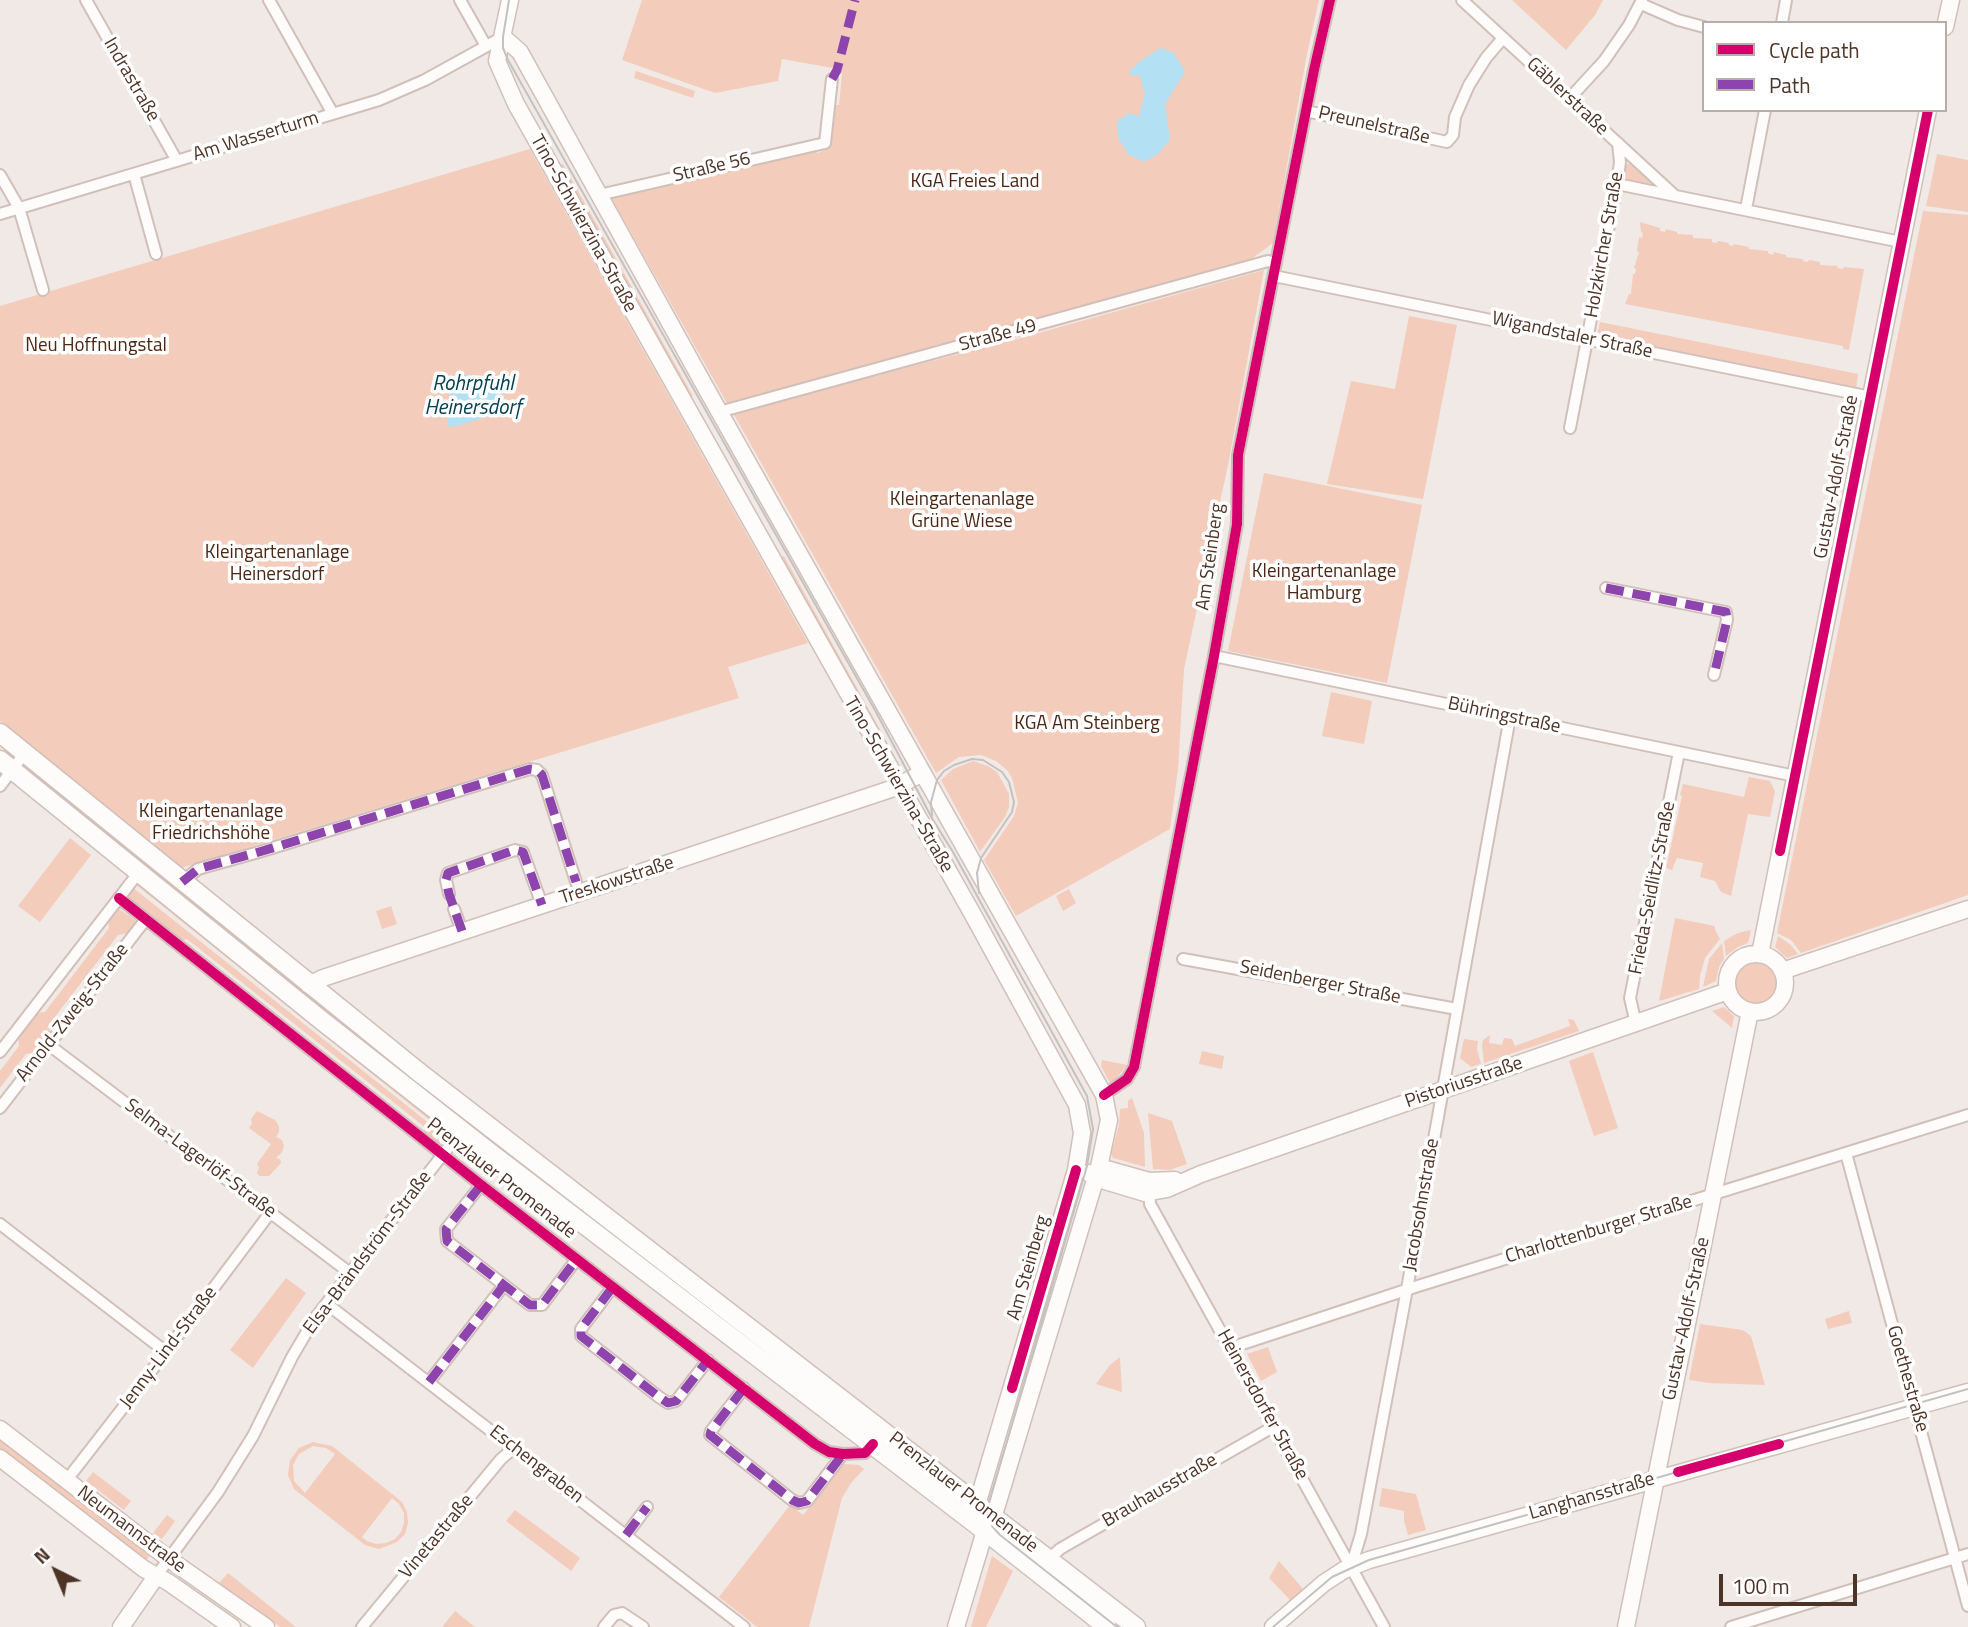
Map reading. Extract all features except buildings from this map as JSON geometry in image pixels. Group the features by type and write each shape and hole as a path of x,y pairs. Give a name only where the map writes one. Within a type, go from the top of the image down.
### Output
{"main road":[{"name":"Prenzlauer Promenade","path":"0,733 309,985 807,1383 873,1444 990,1523 1049,1559 1136,1627"},
{"name":"Prenzlauer Promenade","path":"6,765 287,993 462,1130 807,1383 977,1503 990,1523 1107,1627"}],"street":[{"name":"Indrastraße","path":"86,0 177,161"},
{"path":"269,0 334,114"},
{"path":"460,0 486,47"},
{"name":"Tino-Schwierzina-Straße","path":"510,0 497,61 516,104 1073,1095 1081,1120 1089,1172"},
{"name":"Am Steinberg","path":"977,1503 1109,1120 1104,1095 1127,1079 1134,1068 1237,524 1238,455 1330,0"},
{"name":"Gäblerstraße","path":"1462,0 1673,194"},
{"path":"1782,21 1786,0"},
{"path":"1946,21 1951,0"},
{"path":"1569,99 1604,61 1642,2 1686,23 1702,27"},
{"name":"Am Wasserturm","path":"0,214 379,100 425,80 503,37"},
{"name":"Tino-Schwierzina-Straße","path":"503,37 520,52 719,412 1104,1095"},
{"name":"Preunelstraße","path":"1306,111 1447,142 1453,135 1455,117 1469,85 1503,38"},
{"name":"Straße 56","path":"599,195 825,143 832,79"},
{"path":"1746,209 1765,112"},
{"name":"Gustav-Adolf-Straße","path":"1760,954 1928,112"},
{"name":"Holzkircher Straße","path":"1570,428 1617,184 1620,162 1618,143"},
{"path":"134,174 156,254"},
{"path":"0,175 19,208 43,290"},
{"path":"1617,184 1901,242"},
{"name":"Straße 49","path":"719,412 1263,262 1276,262"},
{"name":"Wigandstaler Straße","path":"1274,276 1871,397"},
{"path":"686,408 710,395"},
{"path":"1606,588 1726,612 1727,620 1714,675"},
{"name":"Bühringstraße","path":"1214,656 1795,776"},
{"name":"Jacobsohnstraße","path":"1351,1567 1362,1528 1407,1289 1510,717"},
{"name":"Frieda-Seidlitz-Straße","path":"1636,1024 1630,998 1679,752"},
{"path":"0,786 6,765 24,754"},
{"path":"182,882 198,869 530,769 537,770 542,775 576,882"},
{"name":"Treskowstraße","path":"309,985 462,931 899,786 923,773"},
{"path":"449,894 446,880 448,873 515,850 523,852 542,905"},
{"name":"Arnold-Zweig-Straße","path":"0,1052 139,872"},
{"name":"Prenzlauer Promenade","path":"119,898 576,1260 815,1444 829,1452 844,1454 865,1452 873,1444"},
{"path":"454,909 462,931"},
{"path":"1783,971 1968,909"},
{"name":"Arnold-Zweig-Straße","path":"0,1108 146,919"},
{"path":"1749,954 1760,954 1775,961 1783,971 1784,987 1776,1003 1766,1010 1750,1011 1739,1006 1728,991 1727,982 1733,964 1749,954"},
{"name":"Seidenberger Straße","path":"1184,959 1457,1009"},
{"name":"Pistoriusstraße","path":"1089,1172 1149,1187 1201,1174 1728,991"},
{"name":"Gustav-Adolf-Straße","path":"1626,1627 1750,1011"},
{"name":"Selma-Lagerlöf-Straße","path":"49,1045 350,1273"},
{"name":"Charlottenburger Straße","path":"1230,1348 1407,1289 1968,1115"},
{"name":"Elsa-Brändström-Straße","path":"121,1627 218,1492 253,1436 292,1357 315,1318 462,1130"},
{"name":"Goethestraße","path":"1846,1153 1968,1606"},
{"name":"Am Steinberg","path":"956,1627 990,1523 1089,1172"},
{"name":"Prenzlauer Promenade","path":"481,1185 446,1229 447,1241 530,1305 542,1305 576,1260"},
{"name":"Heinersdorfer Straße","path":"1149,1187 1150,1204 1384,1627"},
{"name":"Jenny-Lind-Straße","path":"66,1481 270,1213"},
{"path":"0,1224 166,1352"},
{"path":"429,1382 503,1285"},
{"path":"612,1287 581,1329 581,1336 659,1397 668,1403 677,1401 708,1360"},
{"name":"Eschengraben","path":"327,1304 744,1627"},
{"path":"744,1388 710,1435 792,1500 799,1503 807,1501 844,1454"},
{"name":"Langhansstraße","path":"1273,1627 1324,1584 1351,1567 1968,1392"},
{"name":"Brauhausstraße","path":"1049,1559 1060,1549 1273,1427"},
{"name":"Neumannstraße","path":"0,1429 169,1559 266,1627"},
{"name":"Vinetastraße","path":"362,1627 513,1448"},
{"name":"Neumannstraße","path":"0,1458 144,1569 157,1575 232,1627"},
{"path":"626,1535 647,1507"},
{"path":"1731,1627 1968,1554"},
{"path":"604,1627 614,1615 622,1613 643,1627"}],"green space":[{"name":"KGA Freies Land","path":"642,0 1319,0 1273,243 1250,260 728,405 612,199 614,195 827,149 831,140 832,105 839,105 842,74 839,69 782,59 778,81 715,93 622,60"},
{"path":"1512,0 1603,0 1595,15 1566,50"},
{"path":"636,71 695,91 693,98 634,78"},
{"name":"Kleingartenanlage Heinersdorf","path":"530,149 808,643 728,667 739,698 181,868 0,721 0,306"},
{"path":"1937,154 1968,160 1968,212 1926,206"},
{"path":"1630,163 1652,185 1649,187 1623,180 1623,167"},
{"path":"563,164 693,396 688,397 557,167"},
{"path":"1923,211 1968,215 1968,895 1801,953 1791,940 1777,933"},
{"path":"1640,222 1660,228 1660,231 1665,232 1666,229 1677,234 1693,235 1693,238 1712,239 1712,242 1768,251 1773,255 1774,252 1803,261 1820,262 1820,265 1864,269 1849,350 1843,349 1843,346 1625,304 1631,294 1639,237 1642,238 1643,233"},
{"name":"Kleingartenanlage Grüne Wiese","path":"1264,270 1228,465 1184,669 1178,769 1170,829 1016,916 984,860 1014,816 1018,803 1012,778 996,761 981,755 959,757 936,773 733,413 1024,337"},
{"path":"1409,316 1457,325 1423,499 1327,484 1351,381 1395,389"},
{"path":"1600,322 1858,374 1856,389 1597,336"},
{"name":"Kleingartenanlage Hamburg","path":"1264,473 1422,505 1387,683 1228,651"},
{"path":"784,556 905,775 900,777 777,559"},
{"path":"1331,692 1372,701 1364,744 1322,736"},
{"name":"KGA Am Steinberg","path":"973,761 997,772 1009,794 1009,807 1005,817 980,852 941,780 953,769"},
{"path":"45,776 266,956 259,964 38,786"},
{"path":"1749,777 1770,781 1775,791 1770,817 1748,814 1731,896 1721,892 1715,881 1700,877 1703,863 1677,858 1672,870 1666,868 1683,784 1744,797"},
{"path":"70,838 91,855 40,922 18,906"},
{"path":"135,884 139,884 443,1127 447,1134"},
{"path":"132,887 445,1136 438,1145 423,1132 426,1128 187,939 178,941 130,902 129,892"},
{"path":"1069,889 1076,903 1063,911 1056,896"},
{"path":"391,906 397,924 382,929 376,911"},
{"path":"119,909 135,920 135,925 128,933 118,935 54,1018 55,1029 37,1052 26,1054 0,1088 0,1071 19,1046 18,1035 35,1013 45,1012 109,928 108,920 115,910"},
{"path":"1675,918 1715,926 1720,939 1705,958 1699,989 1659,1001"},
{"path":"1751,930 1748,943 1726,956 1724,941 1738,933"},
{"path":"1778,936 1798,954 1787,958 1775,947"},
{"path":"1722,943 1724,959 1716,981 1703,987 1709,959"},
{"path":"1755,960 1764,961 1771,966 1776,973 1776,991 1771,998 1764,1003 1755,1004 1746,1003 1739,998 1734,991 1733,982 1734,973 1739,966 1746,961"},
{"path":"1724,1007 1734,1016 1732,1028 1712,1011"},
{"path":"333,1010 486,1131 480,1138 326,1017"},
{"path":"1568,1019 1574,1020 1579,1031 1484,1063 1483,1040 1490,1035 1489,1043 1502,1045 1504,1038 1512,1039 1515,1046 1570,1026"},
{"path":"1464,1039 1478,1041 1481,1064 1471,1067 1460,1058"},
{"path":"1202,1051 1224,1056 1222,1069 1199,1064"},
{"path":"1593,1052 1618,1128 1594,1136 1569,1061"},
{"path":"1102,1060 1127,1065 1111,1085 1101,1066"},
{"path":"1132,1098 1144,1133 1145,1167 1113,1158 1111,1154 1119,1125 1120,1109 1128,1108 1128,1101"},
{"path":"257,1111 275,1120 279,1126 276,1137 282,1140 284,1146 276,1158 280,1159 281,1163 269,1176 259,1176 257,1173 257,1164 271,1144 249,1128"},
{"path":"1148,1113 1172,1121 1187,1164 1170,1170 1153,1169"},
{"path":"286,1278 306,1293 253,1368 230,1350"},
{"path":"1849,1311 1852,1323 1828,1329 1825,1319"},
{"path":"1700,1324 1743,1330 1751,1336 1765,1385 1689,1380"},
{"path":"1268,1347 1277,1372 1261,1381 1247,1354"},
{"path":"1120,1357 1122,1392 1096,1384 1110,1365"},
{"path":"0,1435 152,1553 145,1562 0,1453"},
{"path":"313,1442 332,1446 402,1502 407,1512 405,1534 397,1542 379,1549 365,1545 294,1489 288,1475 290,1460 299,1448","holes":["313,1446 326,1448 335,1454 305,1493 294,1481 293,1465 299,1454","392,1498 404,1513 401,1532 386,1543 367,1541 362,1537"]},
{"path":"843,1464 859,1465 864,1469 842,1498 809,1627 757,1627 719,1597 790,1505 803,1515"},
{"path":"93,1472 131,1501 124,1510 86,1481"},
{"path":"1382,1488 1416,1494 1426,1530 1408,1535 1404,1511 1379,1506"},
{"path":"515,1510 580,1558 571,1571 506,1521"},
{"path":"167,1515 175,1521 162,1539 153,1533"},
{"path":"992,1556 1013,1571 986,1627 971,1627"},
{"path":"1279,1561 1303,1589 1290,1600 1269,1578"},
{"path":"228,1573 296,1627 280,1627 218,1584"},
{"path":"455,1611 475,1627 442,1627"}],"water":[{"path":"1161,48 1174,53 1185,72 1165,104 1170,140 1157,155 1143,162 1128,154 1118,138 1117,122 1128,113 1139,116 1145,93 1139,75 1131,76 1129,72 1140,61"},
{"name":"Rohrpfuhl Heinersdorf","path":"464,374 483,377 497,384 506,402 501,412 454,427 448,426 448,400 454,385"}],"tram line":[{"path":"509,0 503,37 503,48 508,60 876,712 1087,1096 1093,1129 1087,1166 987,1510 992,1526 1000,1535 1117,1627"},
{"path":"932,816 931,802 937,780 944,771 954,765 972,759 983,760 1002,772 1009,782 1014,802 1012,812 981,858 977,873 979,893"},
{"path":"1273,1627 1332,1577 1369,1560 1968,1389"}],"marked path":[{"path":"832,79 837,70 855,0"},
{"path":"1606,588 1726,612 1727,620 1714,675"},
{"path":"182,882 198,869 530,769 537,770 542,775 576,882"},
{"path":"462,931 449,894 446,880 448,873 515,850 523,852 542,905"},
{"path":"481,1185 446,1229 447,1241 530,1305 542,1305 576,1260"},
{"path":"429,1382 504,1285"},
{"path":"612,1288 581,1329 581,1336 659,1397 668,1403 676,1401 708,1360"},
{"path":"744,1388 710,1435 792,1500 799,1503 807,1501 843,1454"},
{"path":"626,1535 647,1507"}],"cycle path":[{"path":"1104,1095 1127,1079 1134,1067 1237,524 1238,455 1330,0"},
{"path":"1780,851 1928,112"},
{"path":"119,898 481,1185 815,1444 829,1452 843,1454 865,1453 873,1444"},
{"path":"1012,1388 1076,1170"},
{"path":"1678,1472 1779,1444"}],"park label":[{"name":"Neu Hoffnungstal","path":"96,346"},
{"name":"Kleingartenanlage Friedrichshöhe","path":"211,823"}]}
